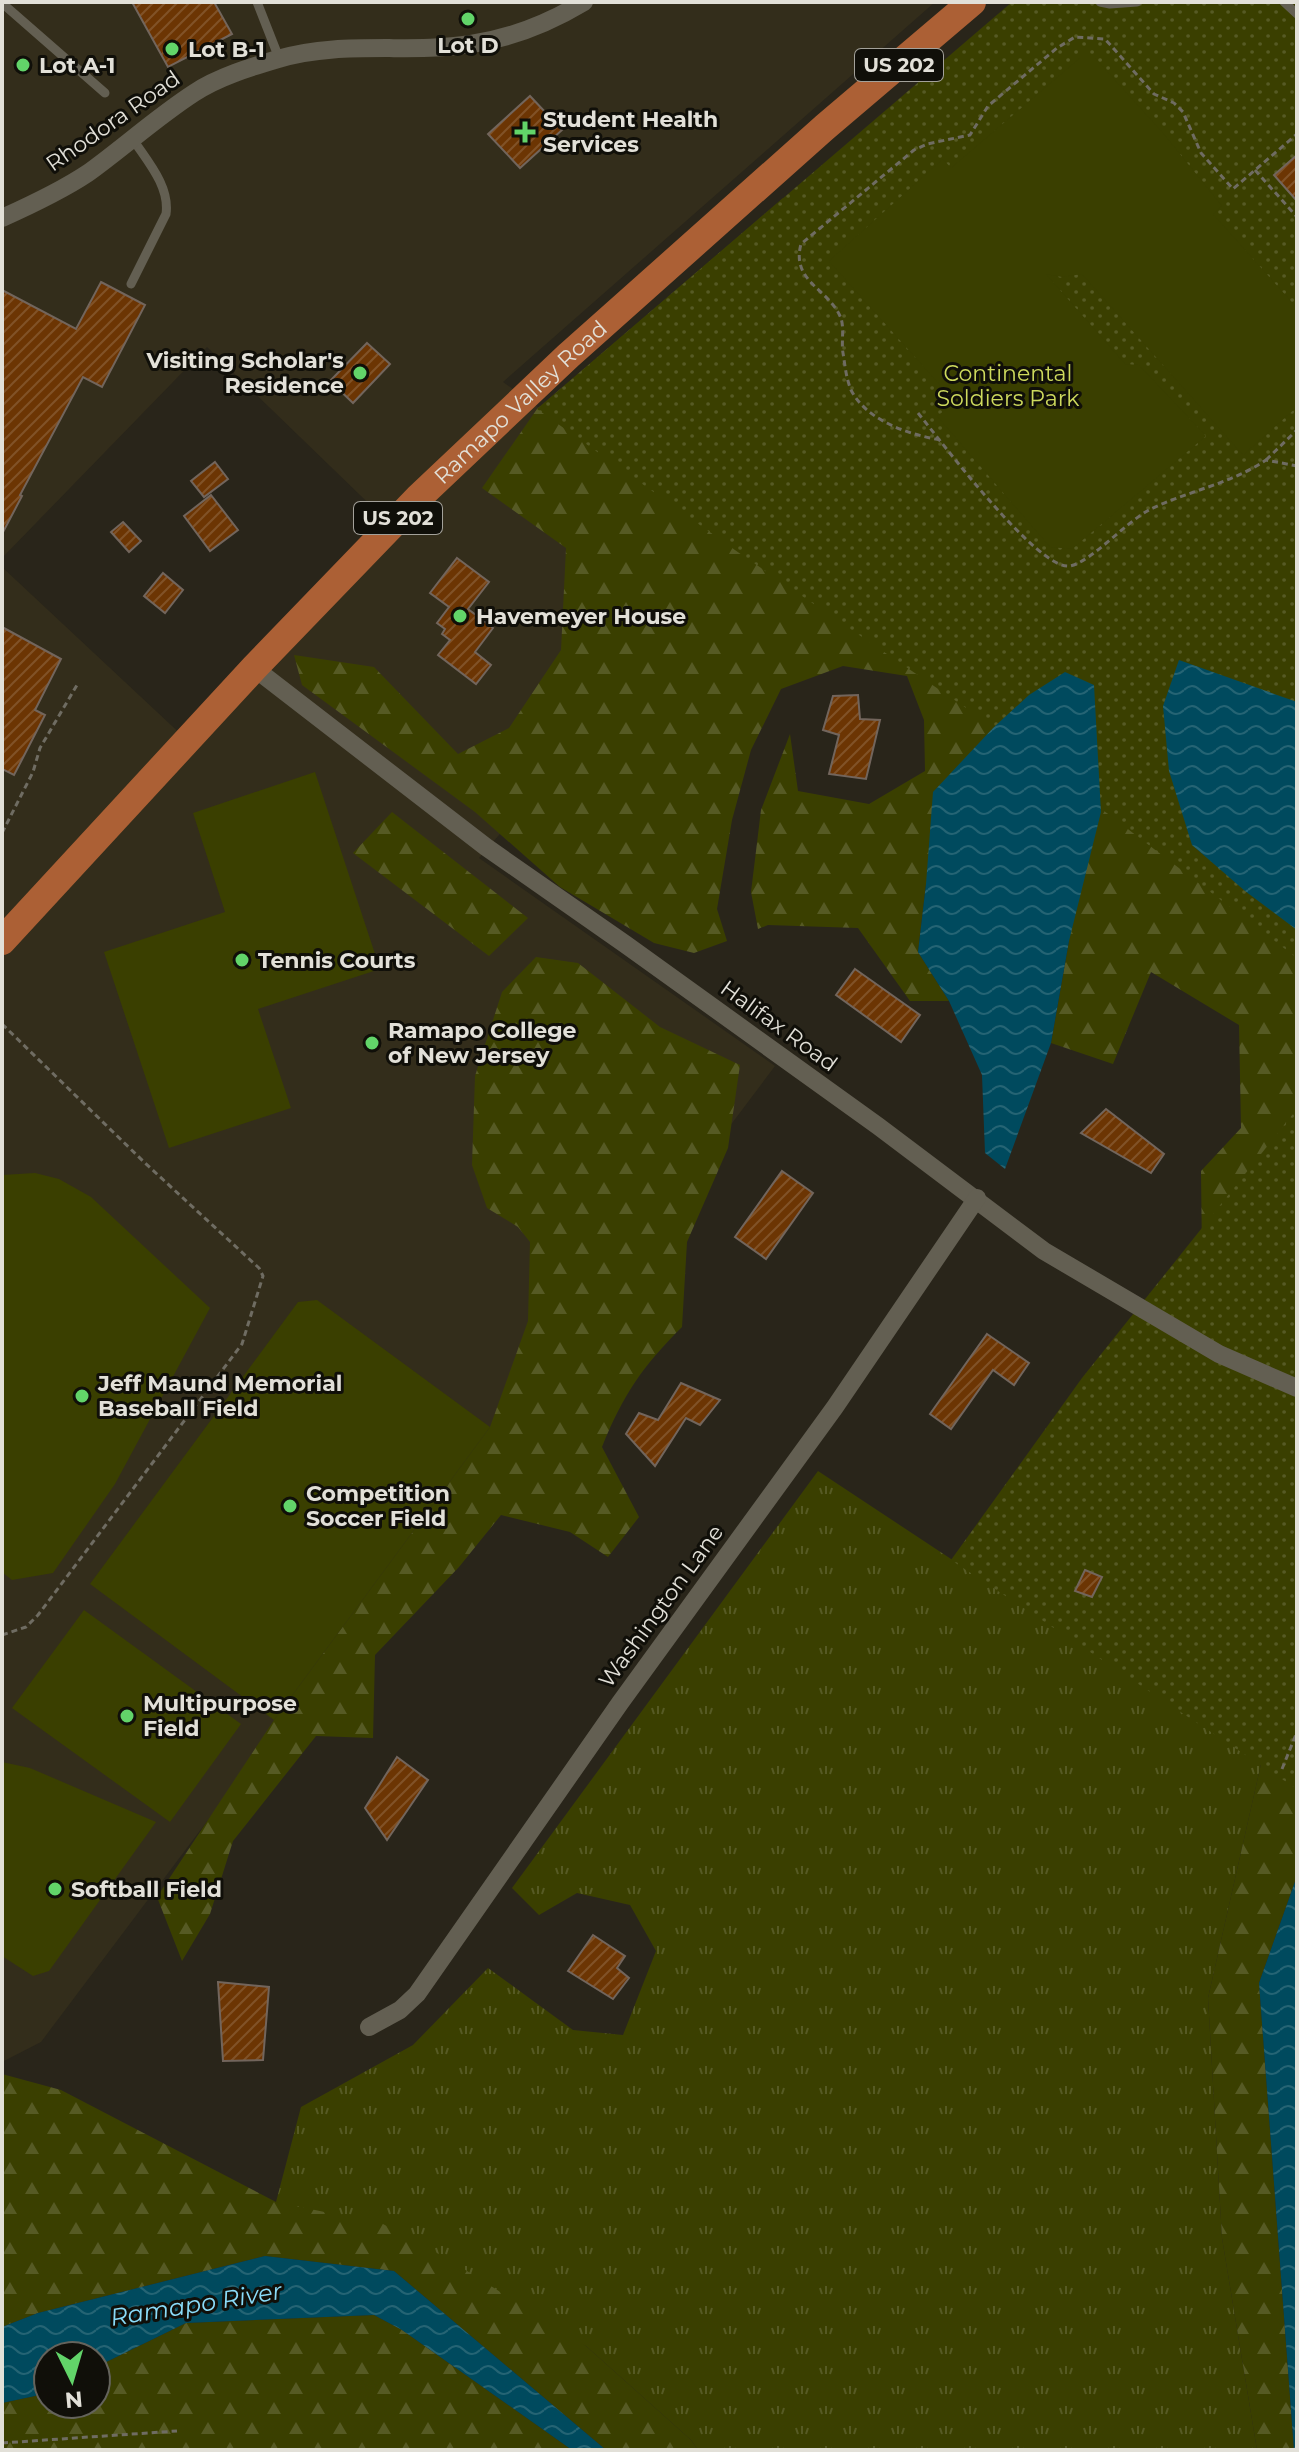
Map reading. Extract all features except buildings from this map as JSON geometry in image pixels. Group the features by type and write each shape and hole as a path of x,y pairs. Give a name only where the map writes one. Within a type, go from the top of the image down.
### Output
{"main road":[{"name":"Ramapo Valley Road","path":"2,941 254,668 418,498 568,356 825,127 972,2"}],"street":[{"name":"Rhodora Road","path":"2,218 38,202 86,174 197,91 279,58 344,48 470,45 552,21 584,2"},
{"path":"938,32 950,2"},
{"name":"Halifax Road","path":"254,668 486,847 977,1198 1044,1251 1219,1354 1297,1388"},
{"name":"Washington Lane","path":"369,2027 400,2010 417,1994 620,1703 835,1407 977,1198"}],"lane":[{"path":"257,2 279,58"},
{"path":"1100,2 1137,2"},
{"path":"1284,2 1297,14"},
{"path":"2,3 105,93"},
{"path":"131,284 166,214 168,203 163,187 132,138"}],"path":[{"path":"940,440 905,431 877,417 863,406 852,391 841,344 841,317 803,272 797,259 801,244 914,150 927,144 970,135 988,106 1057,48 1075,37 1105,39 1154,94 1174,103 1183,112 1201,153 1233,189 1297,134"},
{"path":"1255,170 1297,217"},
{"path":"918,413 1002,515 1050,561 1066,567 1079,563 1144,513 1172,498 1253,468 1266,460 1297,430"},
{"path":"1266,460 1297,466"},
{"path":"2,833 33,772 40,748 77,685"},
{"path":"2,1024 259,1268 263,1276 242,1344 218,1378 38,1615 26,1627 2,1635"},
{"path":"1282,1769 1297,1732"},
{"path":"2,2443 177,2431"}],"shaded area":[{"name":"Ramapo College of New Jersey","path":"2,2 935,2 503,382 742,555 479,858 775,1066 41,2042 2,2062 2,567 187,740 391,525 207,347 2,558"}],"green space":[{"name":"Continental Soldiers Park","path":"1012,2 1297,2 1297,958 994,727 742,555 537,409"},
{"path":"1080,58 1095,58 1163,133 1222,206 1213,214 1297,308 1297,407 1243,455 1082,274 1062,277 1046,274 1125,364 1139,365 1206,436 1072,549 1050,547 937,416 956,403 829,261 943,159 951,168"},
{"path":"783,198 1297,930 1297,1370 1202,1256 1201,1171 1241,1128 1239,1025 1151,972 1113,1064 1051,1043 1069,941 926,884 918,952 949,1001 910,1001 858,928 768,925 758,929 751,892 761,810 790,734 798,791 869,804 925,771 924,720 907,676 843,666 781,689 751,750 732,820 717,909 727,941 694,953 654,943 560,887 475,812 302,685 294,655 374,667 458,754 509,728 561,650 566,548 482,488 537,409"},
{"name":"Tennis Courts","path":"315,772 380,969 258,1009 291,1108 169,1148 104,952 225,912 193,813"},
{"path":"392,812 528,918 489,956 353,853"},
{"path":"536,957 578,963 660,1027 740,1065 728,1148 687,1242 682,1327 635,1382 602,1447 639,1517 608,1557 570,1532 501,1515 459,1567 375,1655 373,1738 316,1736 233,1841 210,1914 182,1961 157,1897 274,1720 490,1427 528,1321 530,1242 518,1227 487,1208 472,1165 475,1076 502,992"},
{"path":"1297,1109 1297,1789 951,1560 1082,1378"},
{"name":"Jeff Maund Memorial Baseball Field","path":"35,1173 59,1179 91,1197 210,1308 115,1484 53,1573 12,1580 2,1572 2,1175"},
{"name":"Competition Soccer Field","path":"317,1300 490,1427 274,1720 90,1584 298,1302"},
{"path":"818,1471 1261,1764 1208,1998 1222,2238 1257,2450 698,2450 691,2440 586,2346 276,2202 301,2107 413,2045 488,1968 573,2030 623,2035 656,1951 630,1905 577,1893 539,1915 512,1888"},
{"name":"Multipurpose Field","path":"84,1610 241,1724 170,1822 12,1708"},
{"path":"1297,1652 1297,1876 1259,1983 1294,2450 1257,2450 1222,2238 1208,1998 1261,1764"},
{"name":"Softball Field","path":"2,1762 30,1768 156,1822 49,1971 33,1976 2,1956"},
{"path":"2,2074 61,2090 276,2202 383,2224 448,2259 586,2346 691,2440 698,2450 606,2450 394,2271 265,2256 38,2313 2,2327"},
{"path":"374,2315 402,2330 572,2450 2,2450 2,2403 32,2397 32,2420 112,2420 112,2359 186,2323"}],"water":[{"path":"1179,660 1297,702 1297,930 1245,891 1192,845 1169,771 1163,706"},
{"path":"1065,672 1094,685 1101,812 1069,941 1051,1043 1005,1169 985,1153 982,1075 949,1001 918,952 933,792 1029,695"},
{"path":"1297,1876 1297,2450 1294,2450 1259,1983"},
{"name":"Ramapo River","path":"265,2256 394,2271 606,2450 572,2450 402,2330 374,2315 186,2323 112,2359 112,2340 32,2340 32,2397 2,2403 2,2327 38,2313"}],"place":[{"name":"Lot D","path":"468,19"},
{"name":"Lot B-1","path":"172,49"},
{"name":"Lot A-1","path":"23,65"},
{"name":"Student Health Services","path":"525,132"},
{"name":"Visiting Scholar's Residence","path":"360,373"},
{"name":"Havemeyer House","path":"460,616"},
{"name":"Tennis Courts","path":"242,960"},
{"name":"Ramapo College of New Jersey","path":"372,1043"},
{"name":"Jeff Maund Memorial Baseball Field","path":"82,1396"},
{"name":"Competition Soccer Field","path":"290,1506"},
{"name":"Multipurpose Field","path":"127,1716"},
{"name":"Softball Field","path":"55,1889"}]}
